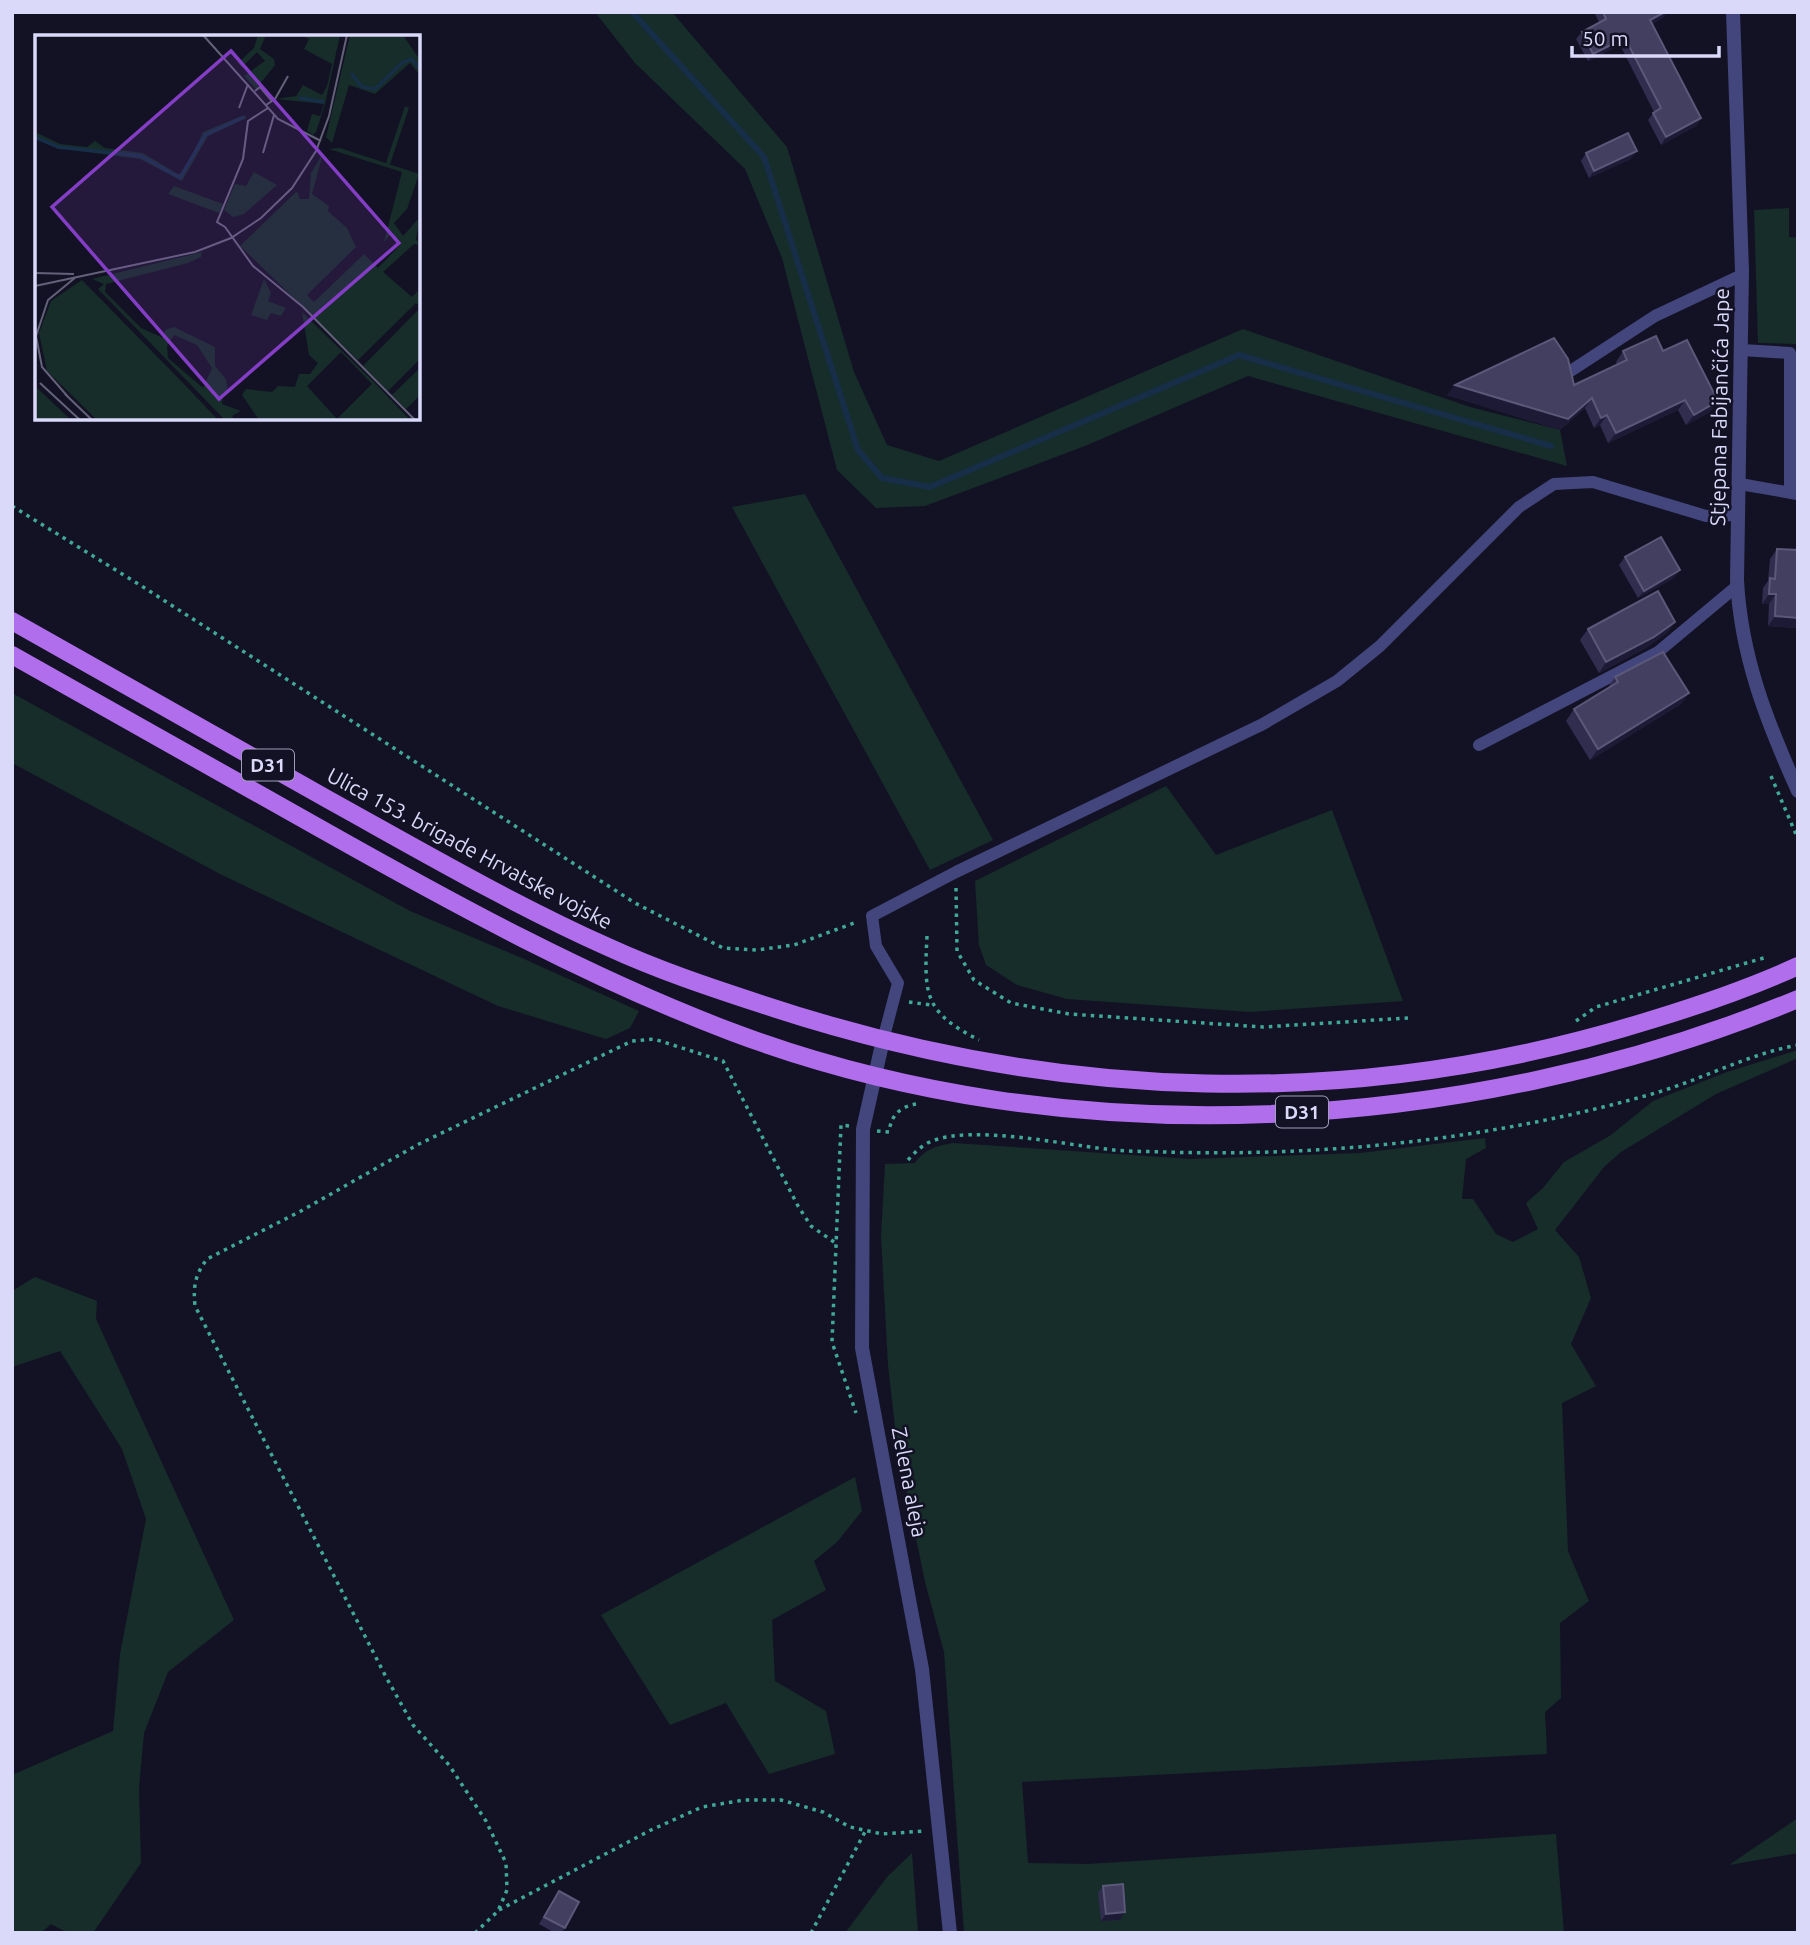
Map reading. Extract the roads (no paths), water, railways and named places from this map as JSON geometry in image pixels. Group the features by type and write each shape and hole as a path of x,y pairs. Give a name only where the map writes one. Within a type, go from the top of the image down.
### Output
{"main road":[{"name":"Ulica 153. brigade Hrvatske vojske","path":"12,621 524,907 668,973 800,1017 883,1040 1071,1076 1210,1085 1314,1081 1396,1074 1529,1053 1616,1031 1688,1008 1798,966"},
{"name":"D31","path":"12,655 513,934 599,976 730,1031 788,1052 874,1075 1009,1102 1131,1111 1287,1112 1398,1104 1533,1082 1628,1058 1715,1031 1798,999"}],"street":[{"name":"Stjepana Fabijančića Jape","path":"1733,12 1742,275 1737,586 1740,628 1749,668 1769,729 1798,792"},
{"name":"Zelena aleja","path":"883,1040 863,1129 862,1348 922,1669 950,1933"}],"lane":[{"path":"1569,372 1655,316 1742,275"},
{"path":"1740,484 1794,493 1790,353 1742,350"},
{"path":"883,1040 898,983 876,946 872,916 956,872 1263,723 1337,681 1380,646 1519,507 1554,484 1593,482 1706,516 1738,515"},
{"path":"1479,745 1657,652 1737,586"}],"waterway":[{"path":"632,12 764,157 858,450 882,478 930,487 1239,355 1551,446"}]}
